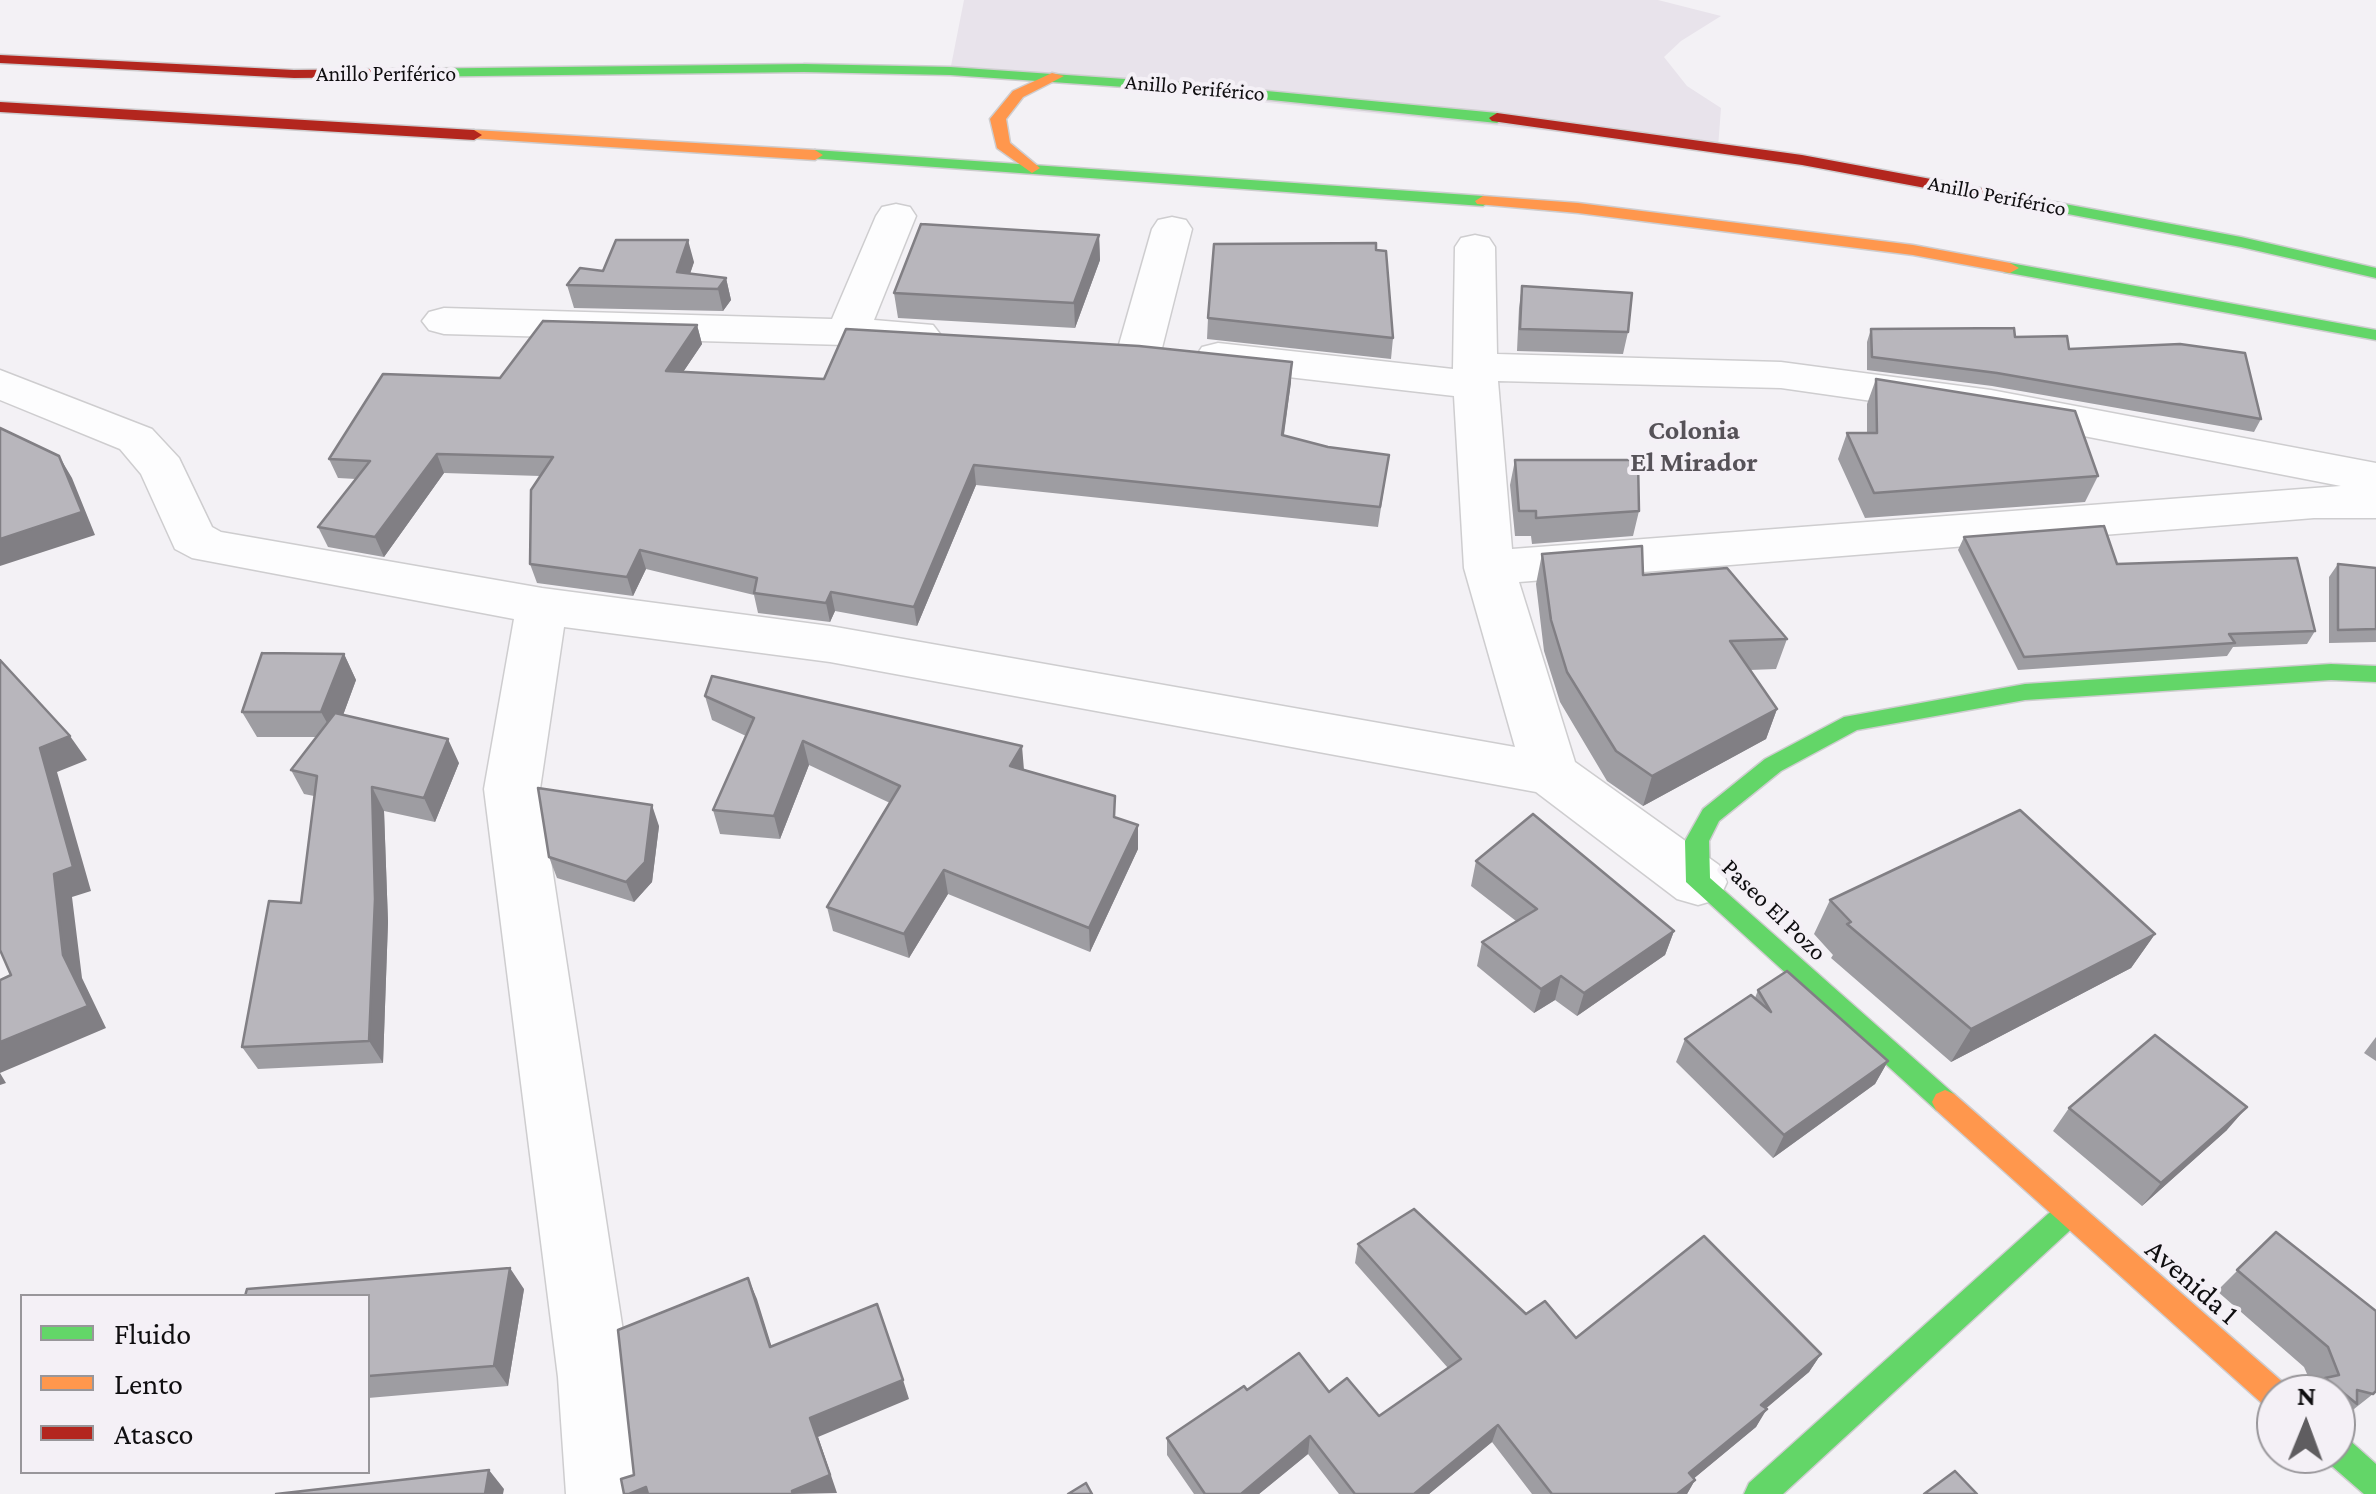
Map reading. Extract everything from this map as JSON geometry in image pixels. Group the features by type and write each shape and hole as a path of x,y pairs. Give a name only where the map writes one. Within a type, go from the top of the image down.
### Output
{"main road":[{"name":"Anillo Periférico","path":"0,59 294,74 804,68 1056,76 1532,122 1802,160 2241,242 2376,272"},
{"path":"1032,168 1003,145 998,118 1018,94 1056,76"},
{"path":"0,107 1032,168 1598,210 1913,250 2376,336"},
{"name":"Paseo El Pozo","path":"2068,1214 1698,882 1696,842 1711,816 1773,765 1852,723 2026,692 2331,672 2376,674"},
{"path":"1760,1494 2068,1214"},
{"name":"Avenida 1","path":"2068,1214 2256,1378"},
{"path":"2356,1466 2376,1484"}],"street":[{"path":"848,330 896,216"},
{"path":"1172,229 1121,347 1476,376 1781,374 1991,404 2376,478"},
{"path":"1475,247 1476,376 1490,568 1551,774"},
{"path":"444,321 848,330 966,337"},
{"path":"0,384 136,439 162,469 192,536 209,546 542,606 830,644 1551,774 1698,882"},
{"path":"1490,568 2314,502 2376,502"},
{"path":"542,606 512,789 591,1358 604,1494"}],"shaded area":[{"path":"964,0 1658,0 1721,16 1681,41 1664,57 1687,86 1721,108 1718,148 950,71"}],"building":[{"path":"921,224 1099,235 1074,303 894,293"},
{"path":"616,240 688,240 677,272 726,278 718,289 567,285 580,268 603,271"},
{"path":"1376,243 1376,250 1386,251 1393,338 1208,318 1214,244"},
{"path":"1522,286 1632,293 1628,332 1520,329"},
{"path":"543,321 697,325 666,371 824,379 846,329 1139,346 1292,362 1282,435 1328,447 1389,455 1380,507 974,465 914,607 831,592 826,603 754,593 757,578 640,550 627,577 530,564 531,490 553,457 437,454 375,537 318,527 370,461 329,459 383,374 500,378"},
{"path":"2014,328 2015,337 2067,336 2069,349 2180,344 2245,353 2261,419 1997,373 1872,357 1871,329"},
{"path":"1876,379 2075,411 2098,476 1874,493 1847,433 1877,433"},
{"path":"0,428 59,456 82,512 0,539"},
{"path":"1515,460 1638,460 1639,511 1536,518 1536,511 1519,511"},
{"path":"2104,526 2117,564 2297,558 2315,631 2229,634 2235,643 2024,657 1964,537"},
{"path":"1642,546 1643,575 1727,568 1787,639 1730,641 1777,709 1652,776 1616,751 1567,672 1551,620 1542,554"},
{"path":"2338,564 2376,568 2376,629 2338,630"},
{"path":"262,653 344,654 321,712 242,712"},
{"path":"0,660 70,736 40,748 73,867 54,874 63,955 88,1006 0,1042 0,980 11,975 0,950"},
{"path":"712,676 1022,746 1010,766 1115,796 1114,817 1138,825 1089,928 944,870 904,934 827,907 900,786 803,741 774,816 713,810 754,718 705,696"},
{"path":"335,713 448,739 424,798 372,787 375,899 369,1041 242,1047 269,901 301,903 317,776 291,770"},
{"path":"538,788 652,805 645,862 626,882 549,857"},
{"path":"2020,810 2155,934 1971,1029 1847,924 1851,922 1830,900"},
{"path":"1533,814 1674,931 1584,993 1561,976 1541,989 1482,942 1537,909 1476,861"},
{"path":"1787,971 1888,1061 1784,1135 1685,1039 1751,995 1771,1012 1758,990"},
{"path":"2155,1035 2247,1107 2161,1183 2069,1108"},
{"path":"1414,1209 1526,1314 1545,1301 1576,1338 1704,1236 1821,1354 1761,1405 1767,1409 1689,1473 1695,1480 1677,1494 1552,1494 1498,1425 1414,1494 1355,1494 1310,1436 1241,1494 1205,1494 1167,1438 1299,1353 1329,1392 1347,1378 1379,1416 1461,1359 1358,1244"},
{"path":"2276,1232 2376,1311 2376,1391 2373,1394 2357,1390 2356,1403 2356,1374 2339,1374 2328,1347 2237,1270"},
{"path":"510,1268 494,1366 370,1376 370,1294 246,1294 247,1289"},
{"path":"748,1278 770,1347 877,1304 903,1380 810,1418 830,1475 792,1491 793,1494 648,1494 646,1487 624,1494 621,1479 634,1475 618,1330"},
{"path":"489,1470 485,1494 276,1494"},
{"path":"1955,1471 1977,1494 1924,1494"},
{"path":"1086,1483 1092,1494 1068,1494"}],"traffic: fast":[{"path":"400,73 804,68 950,71 1183,87 1497,118"},
{"path":"815,155 1483,201"},
{"path":"1990,195 2241,242 2376,273"},
{"path":"2010,268 2376,335"},
{"path":"1945,1102 1698,882 1697,841 1711,815 1773,765 1852,723 2025,692 2331,672 2376,674"},
{"path":"1760,1494 2068,1214"},
{"path":"2356,1466 2376,1484"}],"traffic: slow":[{"path":"1032,168 1003,145 998,119 1018,94 1057,76"},
{"path":"474,135 815,155"},
{"path":"1483,201 1578,208 1913,250 2010,268"},
{"path":"1945,1102 2256,1378"}],"traffic: jam":[{"path":"0,59 294,74 400,73"},
{"path":"0,107 474,135"},
{"path":"1497,118 1802,160 1990,195"}],"district":[{"name":"Colonia El Mirador","path":"1694,446"}]}
